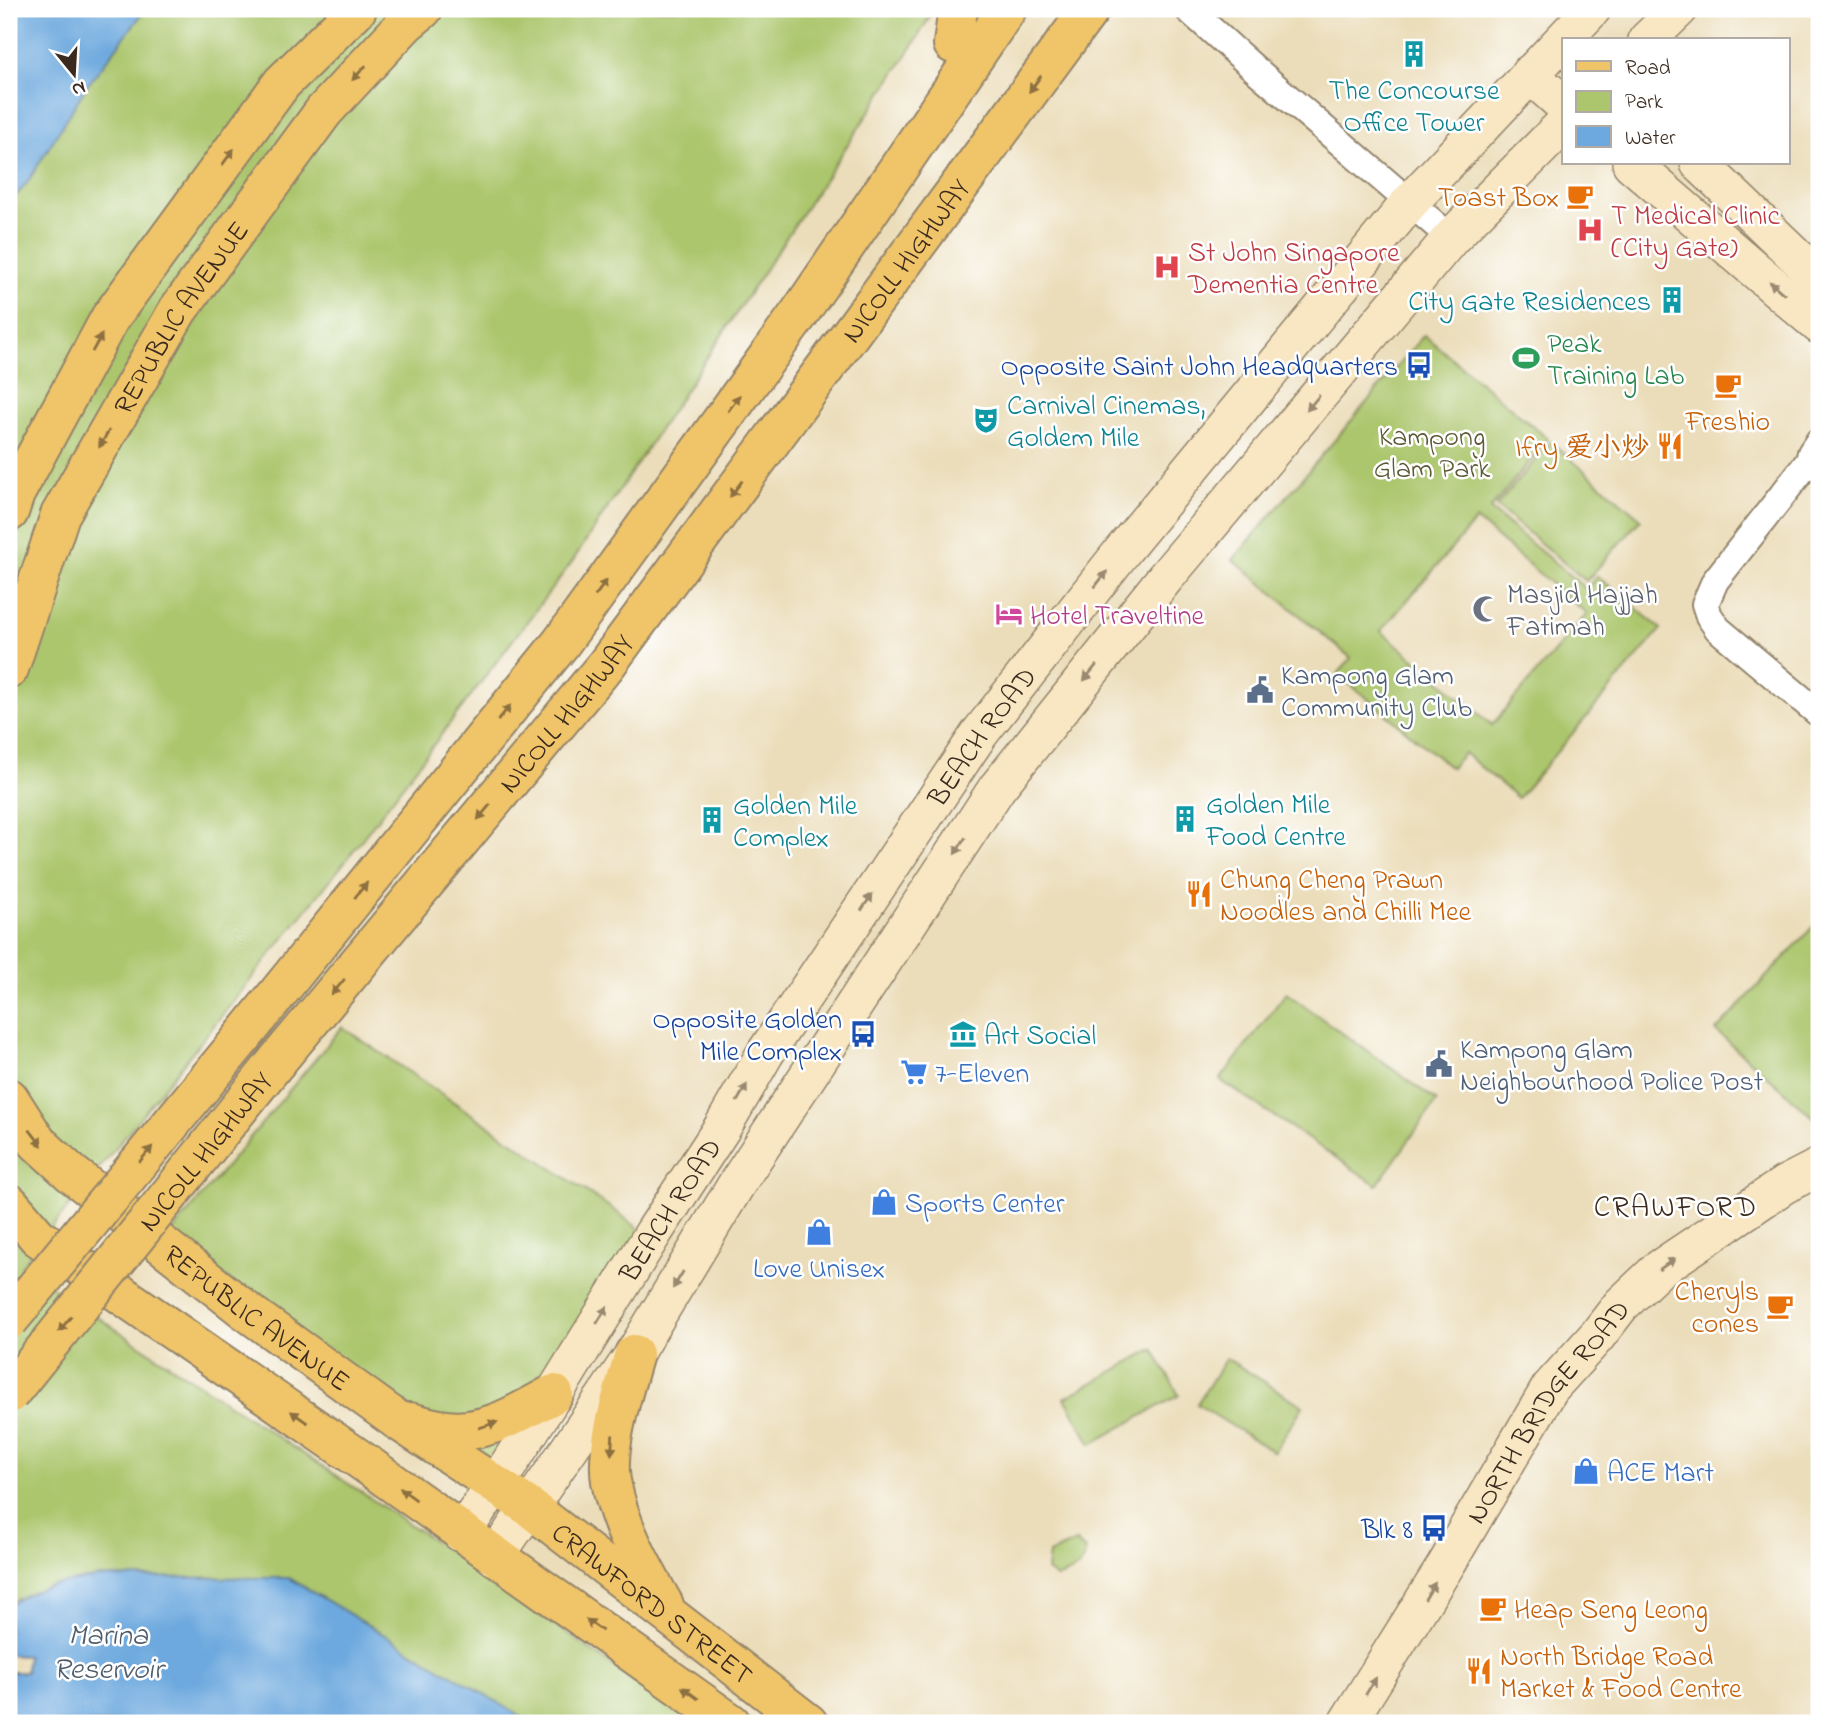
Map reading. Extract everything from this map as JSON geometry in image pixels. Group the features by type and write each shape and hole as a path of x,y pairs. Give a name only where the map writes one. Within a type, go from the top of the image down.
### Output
{"main road":[{"name":"REPUBLIC AVENUE","path":"9,512 15,494 110,318 282,83 357,9"},
{"name":"REPUBLIC AVENUE","path":"9,669 60,516 178,310 324,111 405,23 423,9"},
{"path":"801,311 956,26 977,9"},
{"name":"NICOLL HIGHWAY","path":"9,1320 241,1039 561,643 801,311 1007,9"},
{"name":"BEACH ROAD","path":"1565,38 1592,9"},
{"path":"1649,38 1679,9"},
{"name":"NICOLL HIGHWAY","path":"9,1394 276,1061 606,665 1089,15"},
{"name":"BEACH ROAD","path":"461,1533 495,1486 554,1394 722,1128 766,1052 980,733 1124,549 1409,202 1562,41"},
{"path":"1528,74 1562,103"},
{"name":"BEACH ROAD","path":"495,1557 625,1367 750,1163 997,789 1165,578 1451,238 1562,126"},
{"path":"1632,164 1819,325"},
{"path":"1700,164 1819,278"},
{"path":"1357,266 1373,265 1385,270 1394,283 1398,303"},
{"name":"REPUBLIC AVENUE","path":"9,1098 37,1142 71,1173 245,1310 397,1420 495,1486"},
{"name":"NORTH BRIDGE ROAD","path":"1347,1723 1446,1565 1550,1388 1621,1305 1659,1269 1784,1185 1819,1167"},
{"name":"REPUBLIC AVENUE","path":"9,1203 38,1237 355,1455 461,1533"},
{"path":"575,1359 581,1370 590,1378 625,1367 613,1434 610,1480 629,1536 646,1574 672,1619"},
{"path":"397,1420 448,1430 472,1430 495,1424 554,1394"},
{"name":"CRAWFORD STREET","path":"495,1486 529,1507 808,1723"},
{"name":"CRAWFORD STREET","path":"461,1533 731,1723"}],"street":[{"path":"1188,9 1451,238"},
{"path":"1816,453 1715,581 1705,604 1718,629 1817,712"}],"green space":[{"path":"146,9 934,9 914,44 572,562 344,863 21,1266 457,1556 694,1723 532,1723 289,1578 17,1599 9,1606 9,204 27,183 86,87"},
{"name":"Kampong Glam Park","path":"1424,335 1548,439 1490,509 1586,589 1597,576 1661,629 1518,798 1464,753 1451,768 1338,674 1351,658 1233,560","holes":["1476,520 1587,614 1492,725 1381,631"]},
{"path":"1551,442 1641,519 1586,581 1496,506"},
{"path":"1819,920 1819,1122 1716,1031"},
{"path":"1286,993 1437,1101 1377,1185 1220,1080"},
{"path":"342,1027 650,1237 495,1486 170,1234"},
{"path":"1153,1349 1179,1395 1091,1444 1065,1398"},
{"path":"1226,1358 1303,1406 1274,1452 1197,1404"},
{"path":"1076,1542 1085,1550 1080,1565 1057,1578 1047,1571 1049,1554"}],"water":[{"path":"9,9 146,9 86,87 27,183 9,204"},
{"name":"Marina Reservoir","path":"99,1577 289,1578 532,1723 9,1723 9,1672 26,1672 27,1656 9,1655 9,1606 40,1589"}],"place":[{"name":"The Concourse Office Tower","path":"1414,54"},
{"name":"Toast Box","path":"1580,196"},
{"name":"T Medical Clinic (City Gate)","path":"1590,230"},
{"name":"St John Singapore Dementia Centre","path":"1167,267"},
{"name":"City Gate Residences","path":"1672,300"},
{"name":"Peak Training Lab","path":"1526,358"},
{"name":"Opposite Saint John Headquarters","path":"1419,365"},
{"name":"Freshio","path":"1728,385"},
{"name":"Carnival Cinemas, Goldem Mile","path":"986,420"},
{"name":"Ifry 爱小炒","path":"1670,446"},
{"name":"Masjid Hajjah Fatimah","path":"1486,609"},
{"name":"Hotel Traveltine","path":"1009,614"},
{"name":"Kampong Glam Community Club","path":"1260,690"},
{"name":"Golden Mile Food Centre","path":"1185,819"},
{"name":"Golden Mile Complex","path":"712,820"},
{"name":"Chung Cheng Prawn Noodles and Chilli Mee","path":"1199,894"},
{"name":"Opposite Golden Mile Complex","path":"863,1034"},
{"name":"Art Social","path":"963,1034"},
{"name":"Kampong Glam Neighbourhood Police Post","path":"1439,1064"},
{"name":"7-Eleven","path":"914,1072"},
{"name":"Sports Center","path":"884,1202"},
{"name":"Love Unisex","path":"819,1232"},
{"name":"Cheryls cones","path":"1780,1306"},
{"name":"ACE Mart","path":"1586,1471"},
{"name":"Blk 8","path":"1434,1528"},
{"name":"Heap Seng Leong","path":"1493,1608"},
{"name":"North Bridge Road Market & Food Centre","path":"1479,1671"}],"district":[{"name":"CRAWFORD","path":"1676,1206"}]}
